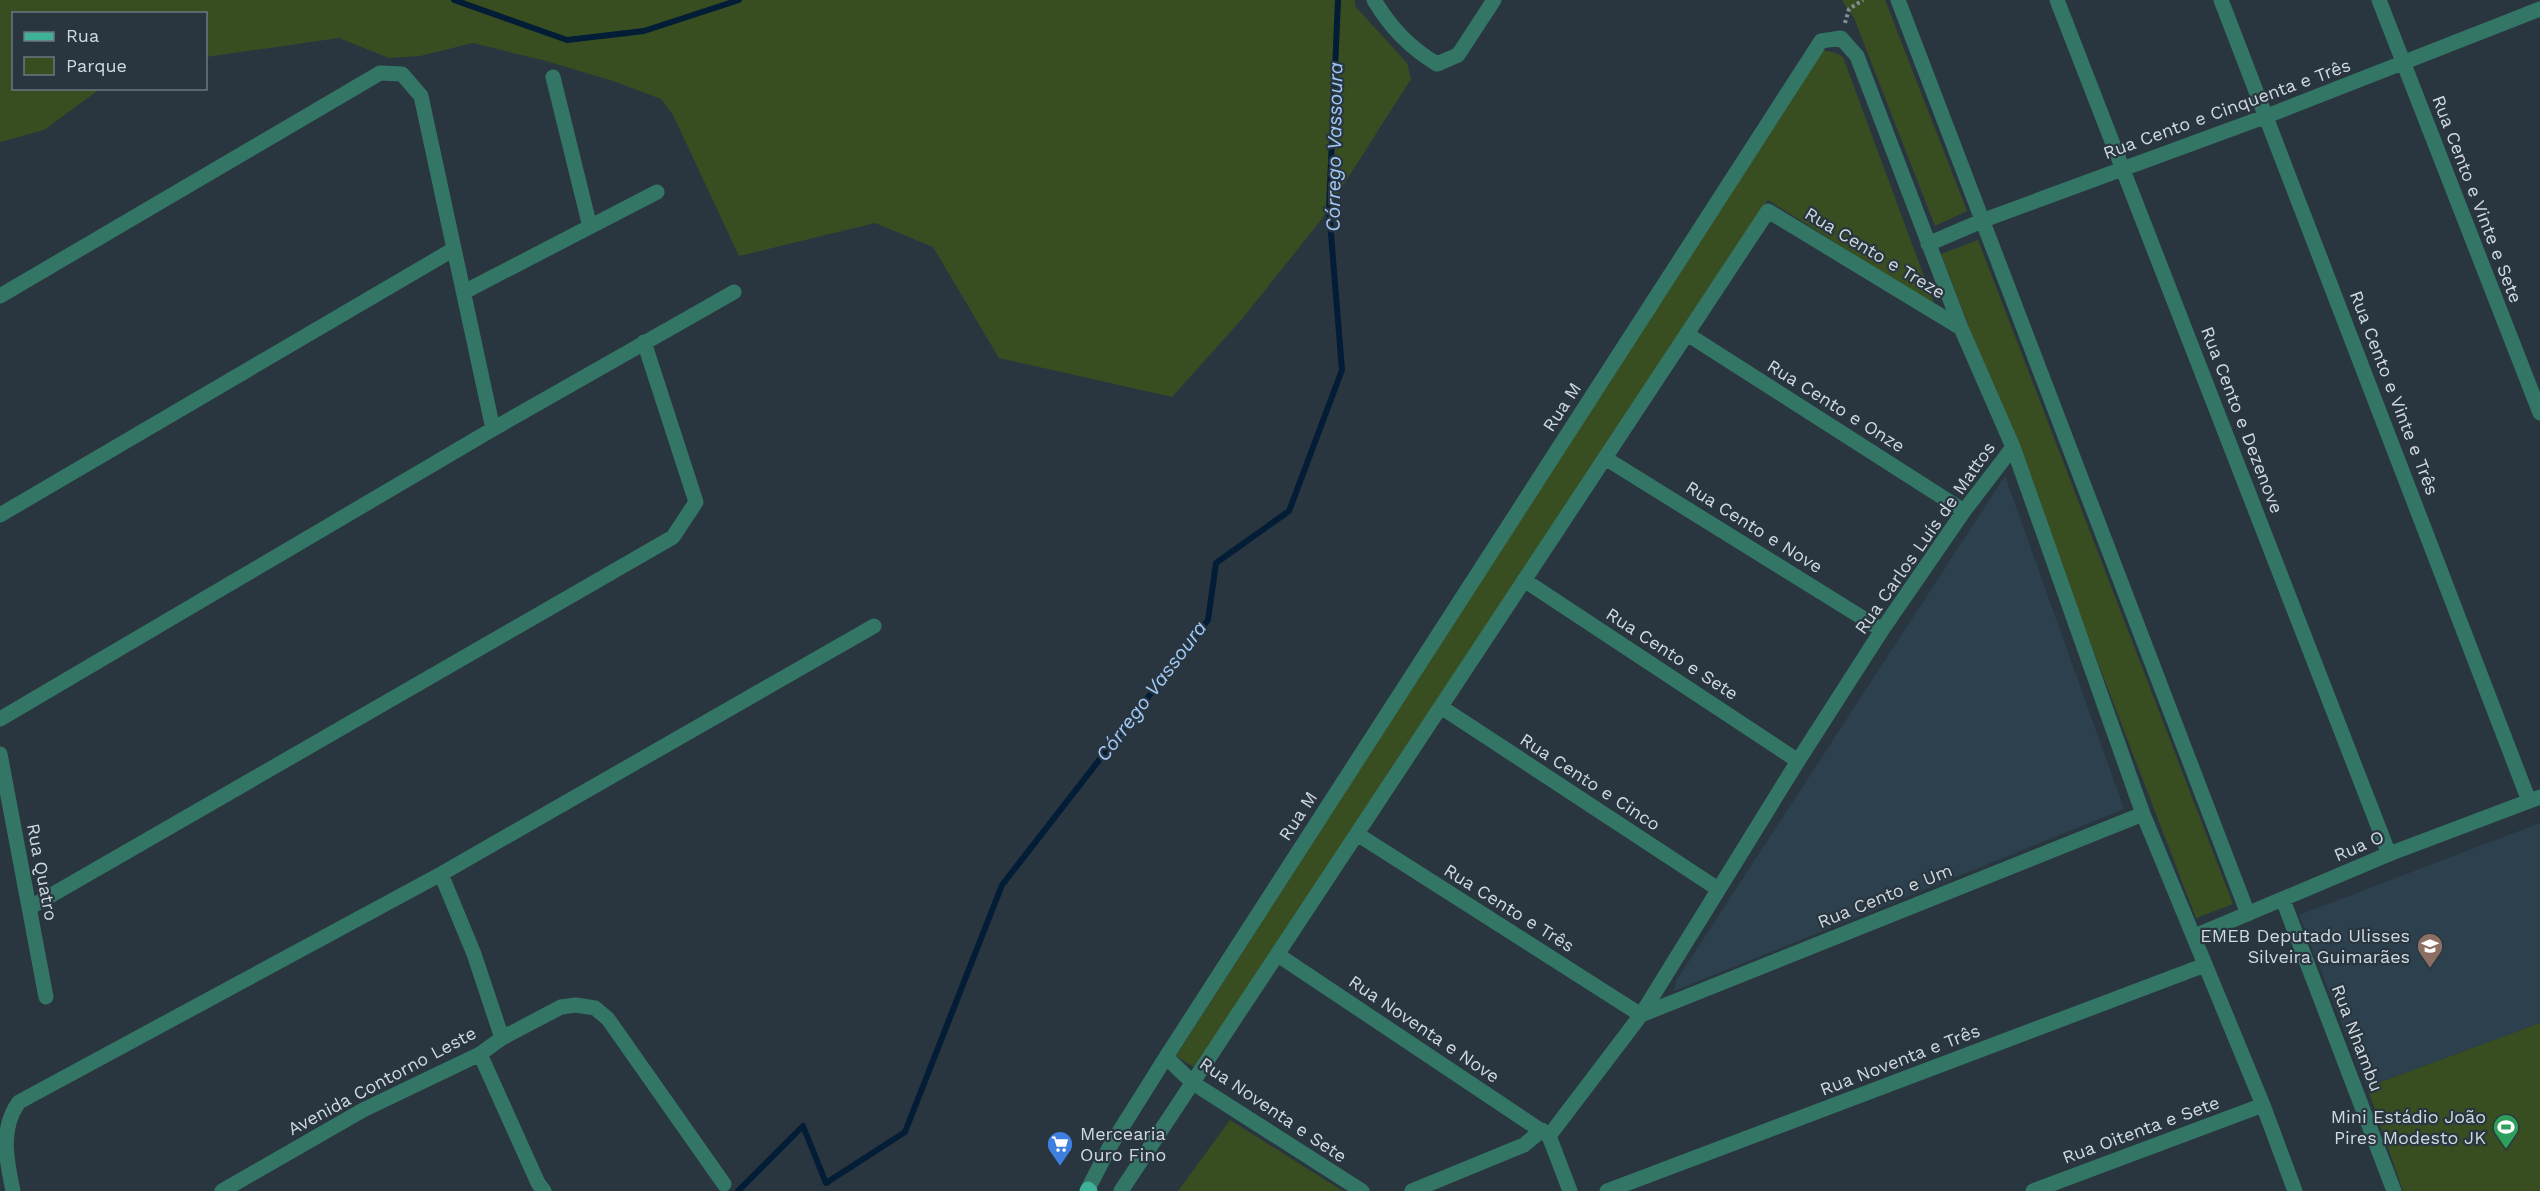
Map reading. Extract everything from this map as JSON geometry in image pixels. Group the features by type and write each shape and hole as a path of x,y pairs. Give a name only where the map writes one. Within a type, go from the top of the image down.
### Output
{"street":[{"path":"1374,0 1388,22 1414,50 1437,64 1458,55 1494,0"},
{"path":"1899,0 2248,914"},
{"name":"Rua Cento e Dezenove","path":"2057,0 2389,854"},
{"name":"Rua Cento e Vinte e Três","path":"2222,0 2534,799"},
{"name":"Rua Cento e Vinte e Sete","path":"2379,0 2540,413"},
{"path":"2538,0 2540,8"},
{"name":"Rua Cento e Cinquenta e Três","path":"1928,244 1984,220 2403,64 2540,8"},
{"path":"1841,38 1857,56 1961,328 2013,447"},
{"name":"Rua M","path":"1088,1190 1109,1148 1166,1057 1821,41 1841,38"},
{"path":"0,296 380,73 402,74 421,96 493,429"},
{"path":"553,77 590,227"},
{"path":"464,292 657,192"},
{"name":"Rua Cento e Treze","path":"1687,334 1768,211 1961,328"},
{"path":"0,515 454,249"},
{"path":"0,719 493,429 734,292"},
{"path":"1121,1191 1687,334"},
{"name":"Rua Cento e Onze","path":"1687,334 1964,511"},
{"path":"29,908 674,537 696,502 644,342"},
{"name":"Rua Carlos Luís de Mattos","path":"1412,1191 1524,1145 1546,1133 1641,1015 1882,630 1964,511 2013,447"},
{"name":"Rua Carlos Luís de Mattos","path":"2013,447 2143,814 2195,936 2295,1191"},
{"name":"Rua Cento e Nove","path":"1605,458 1882,630"},
{"name":"Rua Cento e Sete","path":"1524,580 1798,761"},
{"path":"13,1191 2,1141 8,1112 19,1102 441,874 874,626"},
{"name":"Rua Cento e Cinco","path":"1441,707 1718,889"},
{"name":"Rua Quatro","path":"0,754 46,997"},
{"name":"Rua O","path":"2195,936 2389,854 2534,799"},
{"name":"Rua Cento e Um","path":"1641,1015 2143,814"},
{"name":"Rua Cento e Três","path":"1357,834 1641,1015"},
{"path":"441,874 474,954 502,1038"},
{"name":"Rua Nhambu","path":"2283,900 2394,1191"},
{"name":"Rua Noventa e Nove","path":"1278,955 1546,1133"},
{"name":"Rua Noventa e Três","path":"1607,1191 2205,964"},
{"name":"Avenida Contorno Leste","path":"222,1191 363,1110 480,1054 502,1038 561,1007 576,1005 595,1008 608,1019 724,1184"},
{"path":"480,1054 541,1187 524,1191"},
{"name":"Rua Noventa e Sete","path":"1166,1057 1193,1083 1362,1191"},
{"name":"Rua Oitenta e Sete","path":"2033,1191 2263,1105"},
{"path":"1546,1133 1570,1191"}],"path":[{"path":"1841,38 1849,9 1863,0"}],"shaded area":[{"path":"2005,476 2124,809 1674,991 1676,981"},
{"name":"EMEB Deputado Ulisses Silveira Guimarães","path":"2540,823 2540,1023 2367,1087 2299,915"}],"green space":[{"path":"0,0 1355,0 1355,6 1407,63 1411,79 1321,220 1242,319 1172,397 999,358 933,247 875,223 739,256 673,115 661,99 613,81 546,61 473,43 420,56 389,58 339,38 207,57 207,12 12,12 12,90 99,90 44,130 0,142"},
{"path":"1842,0 1885,0 1967,211 1935,226 1854,18"},
{"path":"1821,50 1843,57 1935,306 1768,200 1199,1070 1176,1056"},
{"path":"1978,240 2233,904 2196,918 1941,254"},
{"path":"2540,1023 2540,1191 2403,1191 2367,1087"},
{"path":"1230,1120 1343,1191 1178,1191"}],"waterway":[{"path":"454,0 567,40 644,31 739,0"},
{"name":"Córrego Vassoura","path":"738,1191 803,1126 826,1183 905,1132 1002,885 1208,620 1216,563 1289,511 1342,370 1329,209 1338,0"}],"place":[{"name":"EMEB Deputado Ulisses Silveira Guimarães","path":"2430,969"},
{"name":"Mini Estádio João Pires Modesto JK","path":"2506,1150"},
{"name":"Mercearia Ouro Fino","path":"1060,1167"}]}
